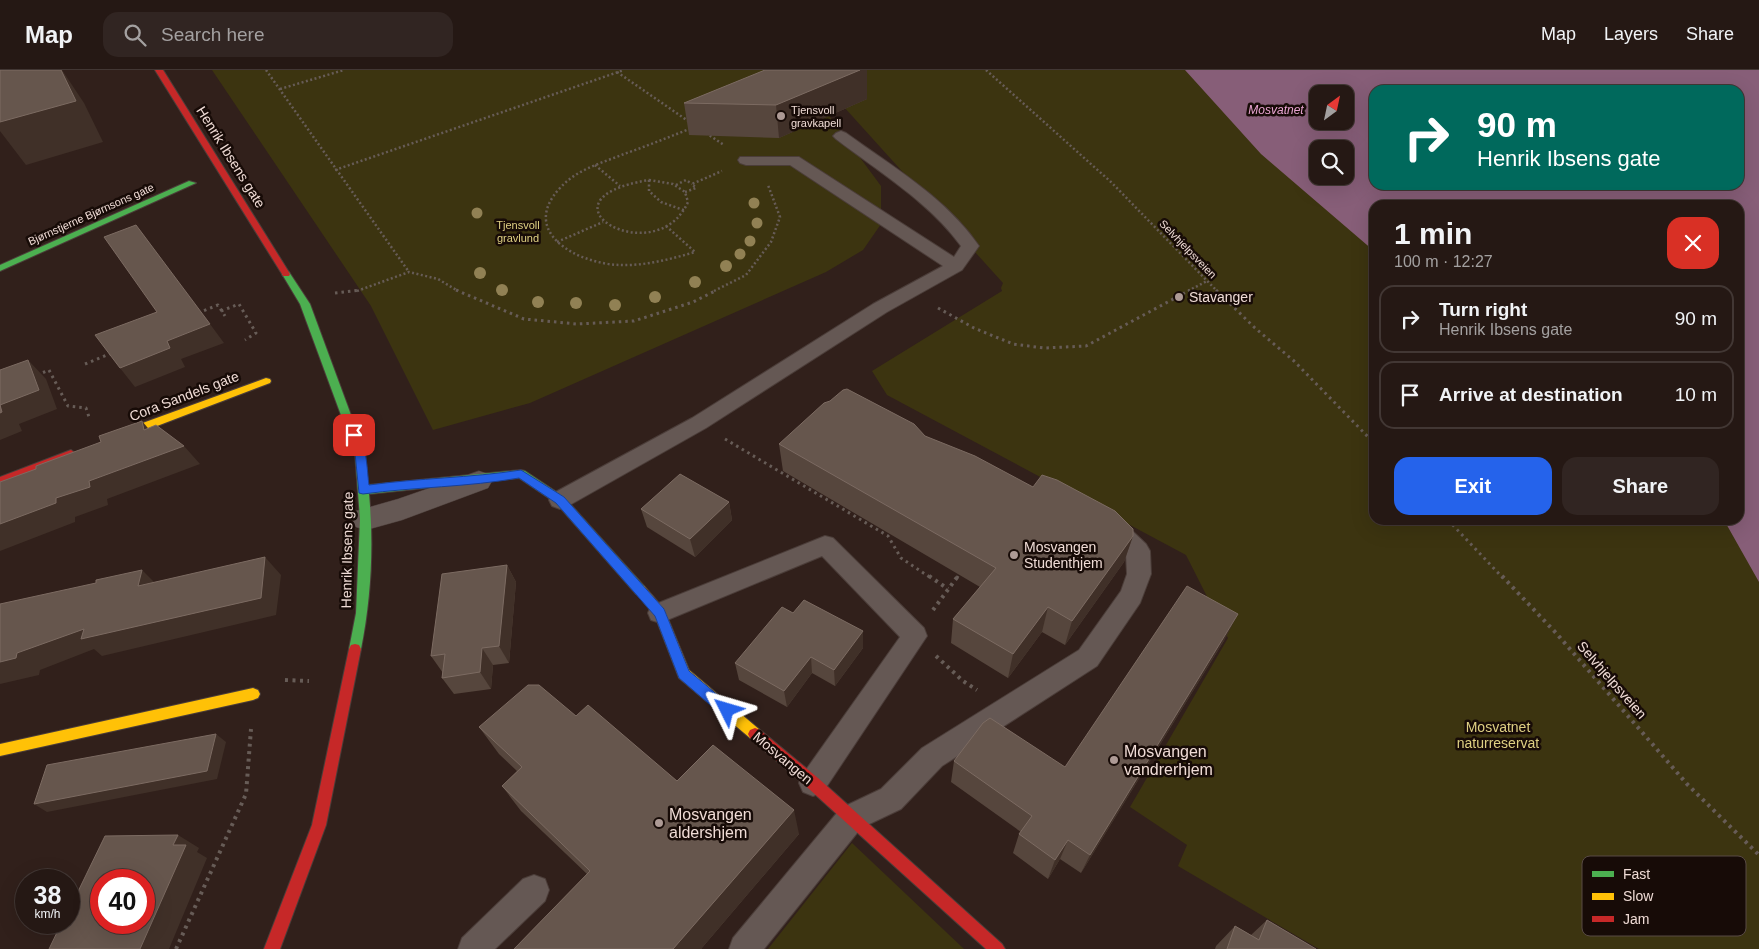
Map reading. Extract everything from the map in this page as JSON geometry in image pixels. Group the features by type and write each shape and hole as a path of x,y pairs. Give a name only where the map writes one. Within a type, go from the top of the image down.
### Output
{"street":[{"name":"Henrik Ibsens gate","path":"159,70 308,309 360,453 366,519 362,613 319,825 272,949"},
{"name":"Bjørnstjerne Bjørnsons gate","path":"0,268 192,182"},
{"name":"Cora Sandels gate","path":"96,444 266,381"},
{"path":"0,481 79,451"},
{"name":"Mosvangen","path":"363,490 399,485 479,481 521,474 560,500 660,613 684,674 812,783 997,949"},
{"name":"Mosvangen","path":"366,519 402,509 479,481"},
{"path":"0,750 253,694"}],"lane":[{"path":"560,500 699,423 880,308 956,266 970,246 953,223 916,191 841,136"},
{"path":"746,160 792,160 956,266"},
{"path":"744,949 851,818 892,799 932,757 1088,658 1131,596 1139,574 1138,551 1116,529 1091,514"},
{"path":"660,613 825,545 915,636 812,783"},
{"path":"473,949 534,890"}],"path":[{"path":"266,70 409,272"},
{"path":"280,89 344,70"},
{"path":"336,170 624,70"},
{"name":"Selvhjelpsveien","path":"986,70 1111,182 1207,281 1255,328 1294,362 1369,438"},
{"path":"617,72 696,126 594,165 566,181 553,194 544,213 547,232 557,242 579,256 609,264 638,264 694,252 666,226"},
{"path":"335,293 358,291 409,272 438,279 465,295 524,320 578,324 634,322 693,302 746,275 770,242 780,217 772,193 760,170 703,131"},
{"path":"692,184 746,160"},
{"path":"594,165 620,186"},
{"path":"650,180 649,191 655,199 687,211"},
{"path":"650,180 676,185 685,192 689,204 687,211 678,220 666,226 638,232 624,231 603,222 598,215 598,207 605,195 620,186 650,180"},
{"path":"676,185 686,180 696,188 685,192"},
{"path":"557,242 603,222"},
{"path":"910,292 974,328 1013,344 1044,348 1086,346 1207,281"},
{"path":"221,311 239,304 256,333 245,340"},
{"path":"196,314 218,305 225,316"},
{"path":"85,364 112,353"},
{"path":"32,377 49,370 68,406 86,408 89,418"},
{"path":"40,374 43,378"},
{"path":"699,423 888,536 901,558 948,589"},
{"path":"778,471 784,466"},
{"name":"Selvhjelpsveien","path":"1453,525 1556,633 1686,784 1759,855"},
{"path":"176,949 246,794 253,694"}],"green space":[{"name":"Mosvatnet naturreservat","path":"212,70 1759,70 1759,949 1319,949 1178,866 1187,845 1130,807 1228,638 1186,555 887,395 872,371 1002,291 1003,283 844,107 796,71 881,186 881,224 863,250 826,272 530,403 433,430 371,306"},
{"path":"852,843 964,949 768,949"}],"water":[{"name":"Mosvatnet","path":"1185,70 1759,70 1759,582 1727,525 1744,525 1744,200 1369,200 1369,247 1261,154"}],"building":[{"path":"0,70 61,70 76,101 0,122"},
{"path":"765,70 860,70 776,105 684,103"},
{"path":"136,225 210,324 167,341 170,348 120,368 95,335 157,312 104,237"},
{"path":"28,360 39,390 0,405 0,370"},
{"name":"Mosvangen Studenthjem","path":"847,389 914,424 925,436 975,456 1033,487 1042,475 1057,480 1115,511 1133,529 1133,536 1072,621 1048,607 1013,654 953,619 996,568 779,444 824,403"},
{"path":"142,421 144,430 156,425 184,446 89,481 90,487 56,498 56,503 0,524 0,482 36,469 36,466 101,442 99,436"},
{"path":"680,474 729,502 690,539 641,509"},
{"path":"265,557 261,598 81,639 84,629 17,653 16,658 0,662 0,604 96,583 96,580 142,570 138,586"},
{"path":"507,565 499,646 482,648 480,672 442,678 445,654 431,656 442,574"},
{"name":"Mosvangen vandrerhjem","path":"1187,586 1238,614 1090,855 1068,840 1055,860 1019,834 1032,816 954,761 983,723 990,718 1065,767"},
{"path":"804,600 863,631 834,670 811,657 784,691 735,663 782,607 793,613"},
{"name":"Mosvangen aldershjem","path":"528,685 539,685 576,716 588,705 677,781 713,745 794,810 673,949 514,949 590,871 502,786 522,767 479,727"},
{"path":"216,734 207,771 34,804 47,765"},
{"path":"178,835 173,845 186,845 155,915 155,869 90,869 90,934 147,934 140,949 49,949 56,934 80,934 80,887 105,836"},
{"path":"1267,920 1316,949 1227,949 1235,926 1259,940"}],"traffic: fast":[{"path":"0,268 192,183"},
{"path":"286,274 305,304 360,453 366,519 362,613 355,649"},
{"path":"363,490 521,474 560,500 640,590"}],"traffic: slow":[{"path":"111,439 266,381"},
{"path":"640,590 660,613 684,674 755,734"},
{"path":"0,750 253,694"}],"traffic: jam":[{"path":"159,70 286,274"},
{"path":"0,481 71,454"},
{"path":"272,949 319,825 355,649"},
{"path":"755,734 813,783 997,949"}],"place":[{"name":"Tjensvoll gravkapell","path":"781,116"},
{"name":"Stavanger","path":"1179,297"},
{"name":"Mosvangen Studenthjem","path":"1014,555"},
{"name":"Mosvangen vandrerhjem","path":"1114,760"},
{"name":"Mosvangen aldershjem","path":"659,823"}],"route":[{"path":"354,435 360,453 363,490 399,485 479,481 521,474 560,500 660,613 684,674 727,710"}],"park label":[{"name":"Tjensvoll gravlund","path":"518,231"}]}
